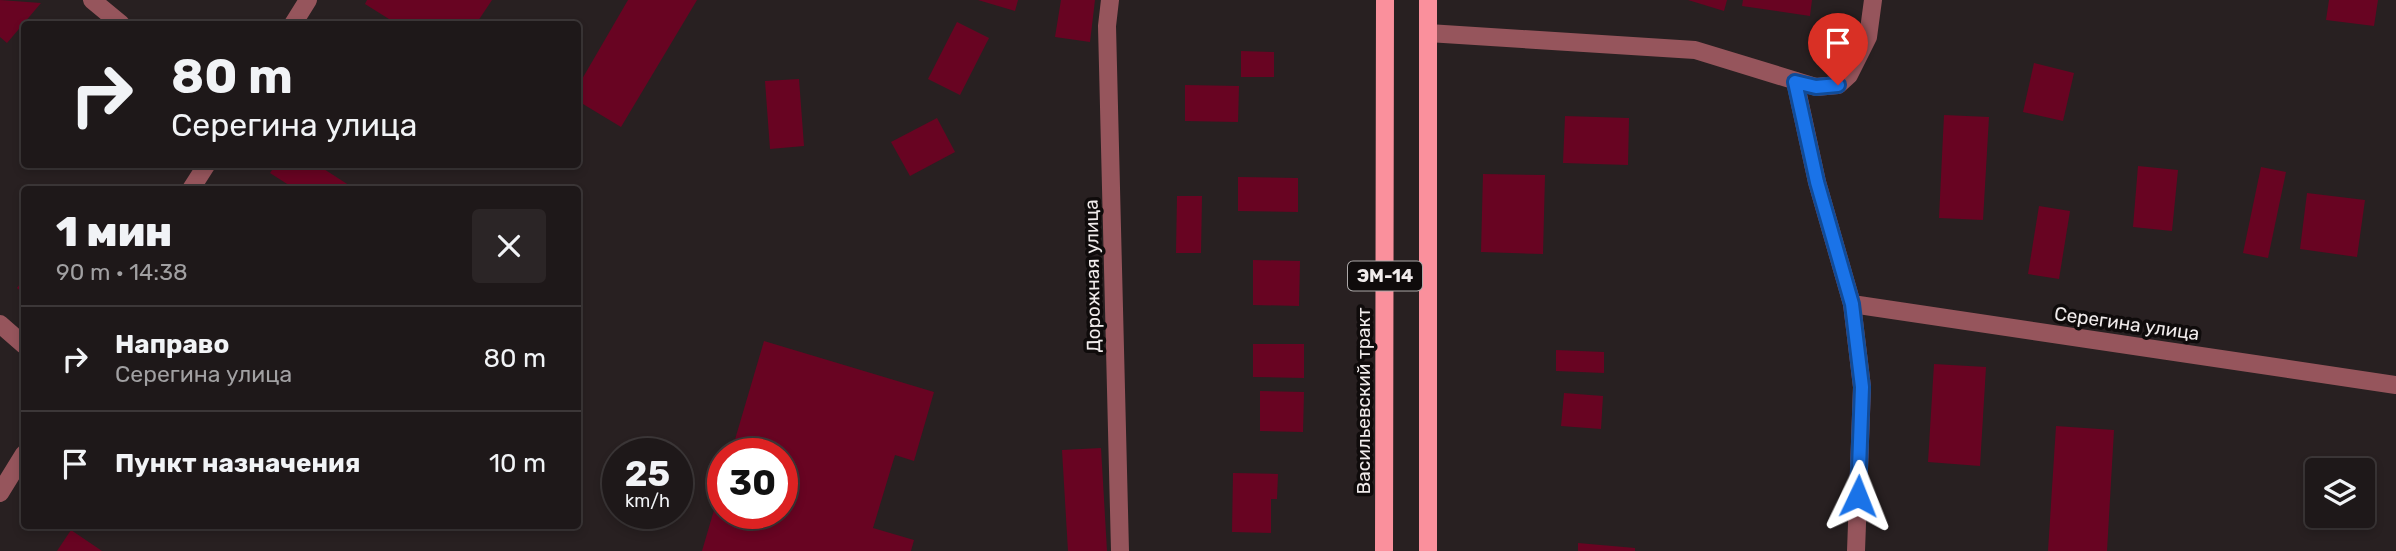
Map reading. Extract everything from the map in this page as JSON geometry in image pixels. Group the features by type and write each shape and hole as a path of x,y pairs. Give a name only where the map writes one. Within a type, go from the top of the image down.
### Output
{"main road":[{"name":"Васильевский тракт","path":"1384,551 1385,0"},
{"name":"ЭМ-14","path":"1428,0 1428,551"}],"street":[{"path":"92,0 117,21"},
{"path":"295,21 308,0"},
{"name":"Дорожная улица","path":"1110,0 1107,26 1120,551"},
{"path":"1428,33 1695,50 1816,87 1838,85 1849,75 1868,37 1873,0"},
{"path":"1795,82 1817,182 1852,304 1862,387 1856,551"},
{"path":"193,186 204,168"},
{"name":"Серегина улица","path":"1852,304 2396,385"},
{"path":"0,324 21,342"},
{"path":"0,493 21,459"}],"building":[{"path":"0,0 41,3 26,21 21,21 21,27 7,43 0,37"},
{"path":"367,0 492,0 478,21 392,21 365,4"},
{"path":"628,0 697,0 621,127 581,103 581,81"},
{"path":"978,0 1018,0 1015,11"},
{"path":"1061,0 1095,0 1090,42 1055,37"},
{"path":"1688,0 1727,0 1724,11"},
{"path":"1743,0 1812,0 1810,16 1742,6"},
{"path":"2329,0 2378,0 2374,26 2326,20"},
{"path":"957,22 989,38 960,95 928,79"},
{"path":"1241,51 1274,52 1274,77 1241,77"},
{"path":"2034,63 2074,73 2063,121 2023,112"},
{"path":"799,79 804,146 770,149 765,81"},
{"path":"1185,85 1239,86 1238,122 1185,121"},
{"path":"1944,115 1989,117 1983,220 1939,218"},
{"path":"1565,116 1629,118 1628,165 1563,163"},
{"path":"937,118 955,152 910,176 891,142"},
{"path":"2138,166 2178,170 2172,231 2133,227"},
{"path":"2261,167 2286,172 2268,258 2243,253"},
{"path":"273,168 322,168 350,186 290,186 270,173"},
{"path":"1483,174 1545,175 1543,254 1481,252"},
{"path":"1238,177 1298,178 1298,212 1238,211"},
{"path":"2307,193 2365,200 2357,257 2300,249"},
{"path":"1177,196 1202,196 1201,253 1176,253"},
{"path":"2039,206 2070,211 2059,279 2028,274"},
{"path":"1253,260 1300,261 1299,306 1253,305"},
{"path":"764,341 934,392 914,461 895,455 873,528 914,540 911,551 702,551 708,529 798,529 798,438 735,438"},
{"path":"1253,344 1304,344 1304,378 1253,377"},
{"path":"1556,350 1604,352 1604,373 1556,371"},
{"path":"1934,364 1986,367 1980,466 1928,462"},
{"path":"1260,391 1304,392 1303,432 1260,431"},
{"path":"1564,393 1603,396 1601,429 1561,426"},
{"path":"2056,426 2114,430 2107,551 2048,551"},
{"path":"1101,448 1107,551 1068,551 1062,450"},
{"path":"1233,473 1278,474 1277,499 1271,499 1271,533 1232,532"},
{"path":"71,530 102,551 57,551"},
{"path":"1578,543 1635,548 1635,551 1578,551"}],"route":[{"path":"1838,85 1816,87 1795,82 1817,182 1852,304 1862,387 1858,496"}]}
